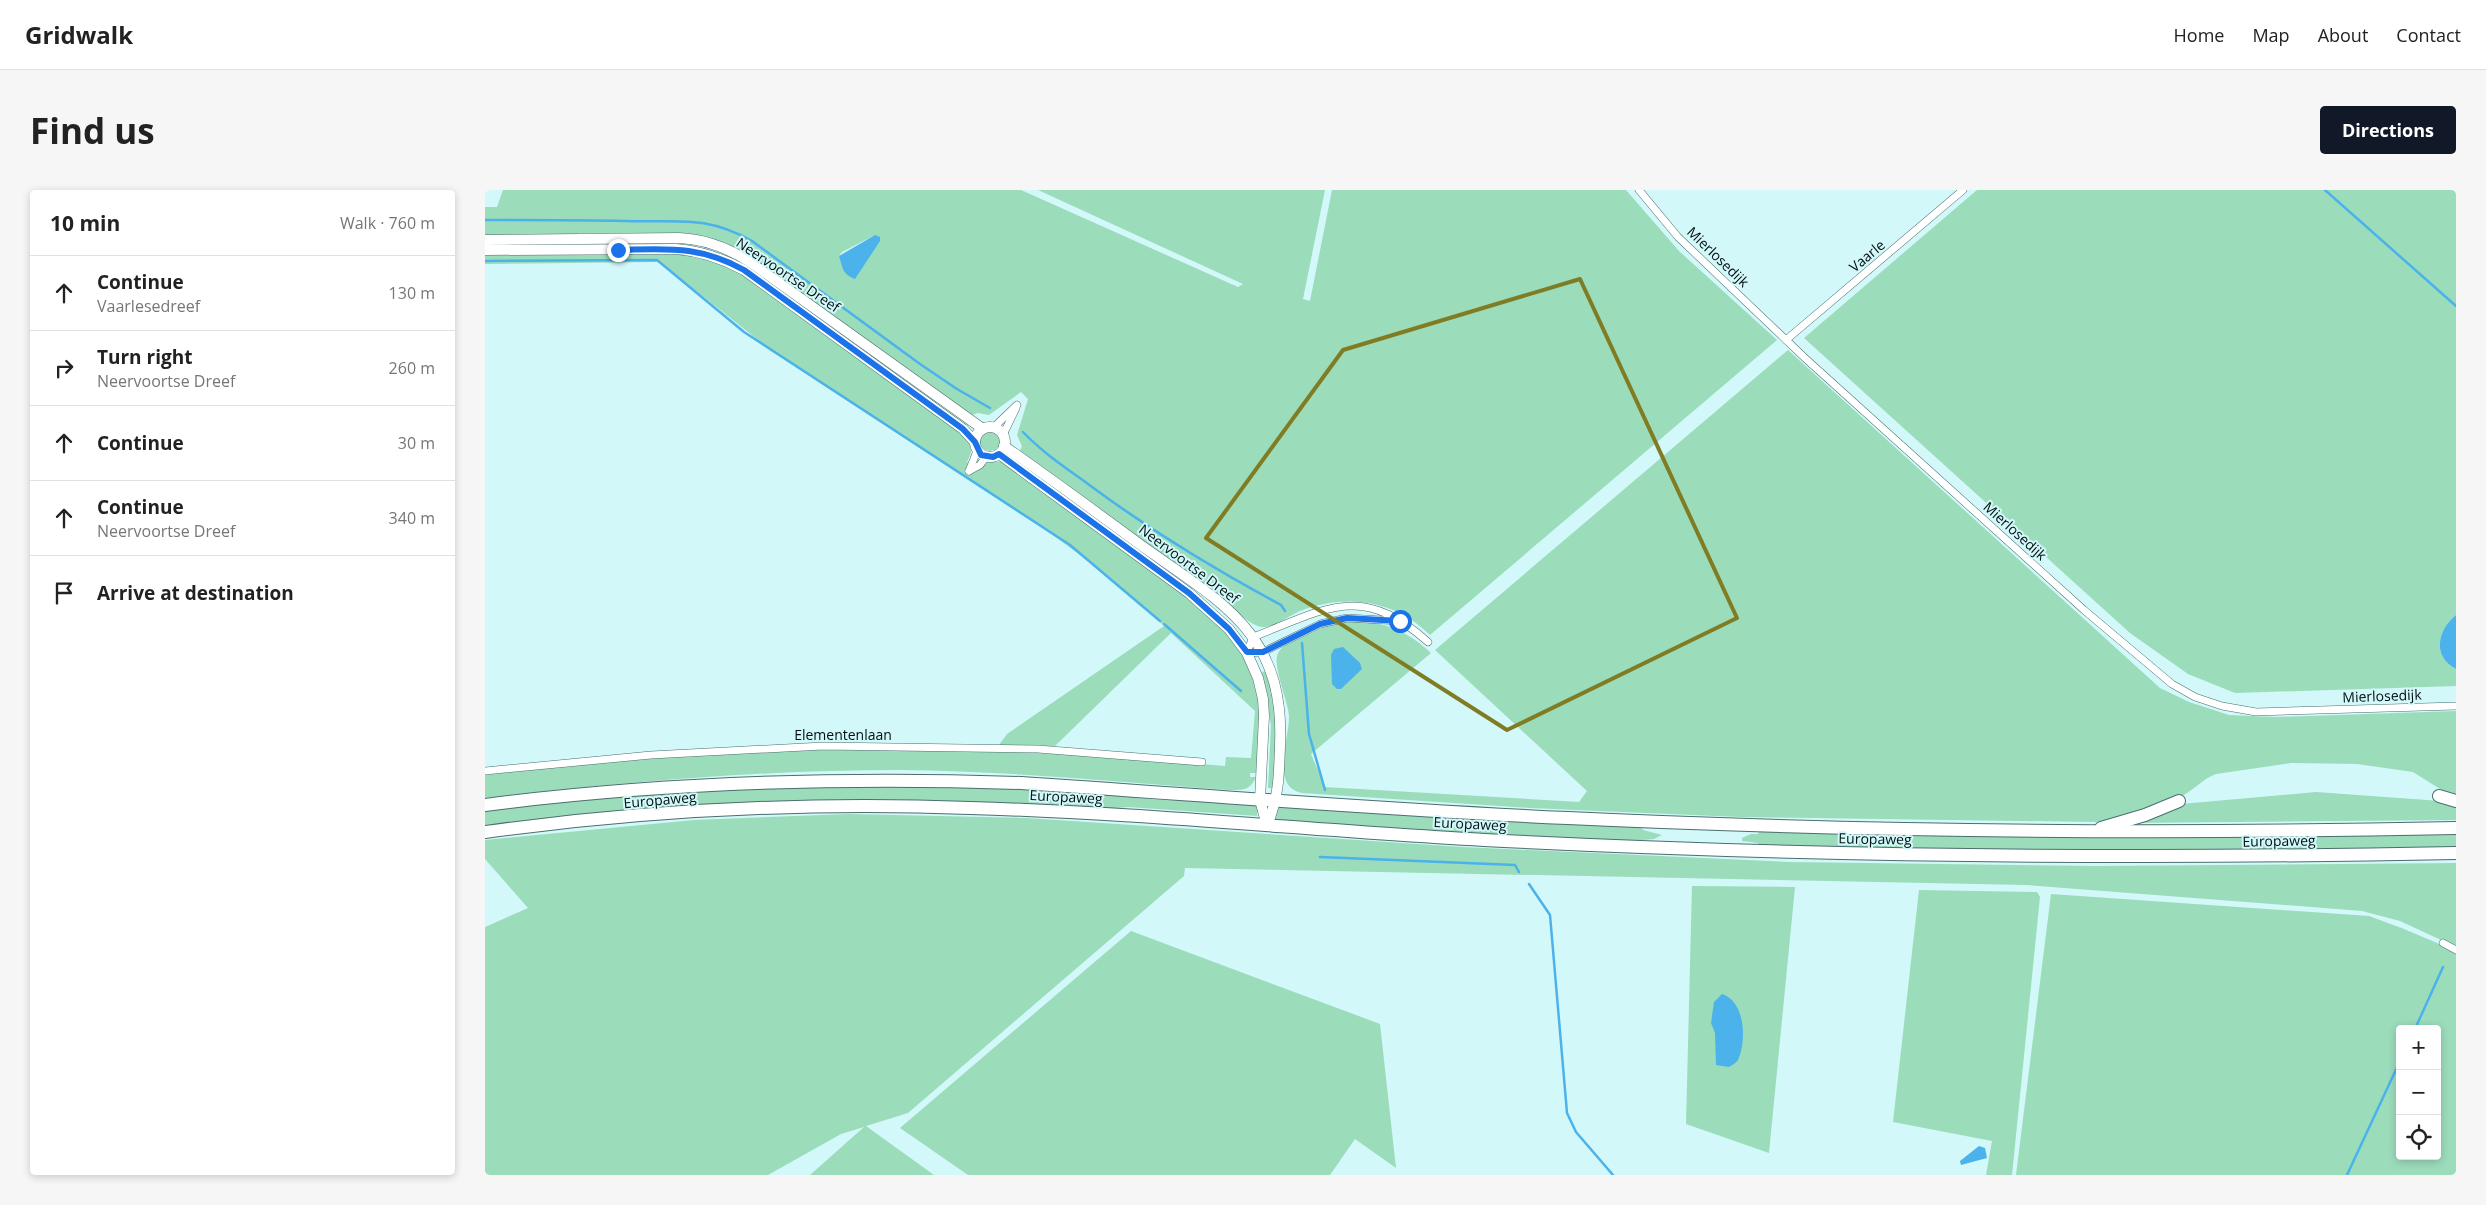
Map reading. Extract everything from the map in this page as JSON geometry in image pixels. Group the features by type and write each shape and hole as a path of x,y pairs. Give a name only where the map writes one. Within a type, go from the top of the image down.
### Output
{"highway":[{"name":"Europaweg","path":"485,805 598,792 842,780 1021,783 1260,800 1601,820 1860,828 2089,832 2456,828"},
{"path":"2439,796 2456,801"},
{"path":"2089,832 2145,815 2179,801"},
{"name":"Europaweg","path":"485,832 689,812 848,806 1006,809 1494,840 1733,851 2139,857 2456,853"}],"street":[{"name":"Mierlosedijk","path":"1639,190 1679,237 1786,340 2084,610 2172,684 2195,696 2222,706 2256,712 2456,706"},
{"name":"Vaarle","path":"1786,340 1963,190"},
{"name":"Neervoortse Dreef","path":"485,240 679,238 706,242 724,248 750,262 988,428 1003,435"},
{"name":"Neervoortse Dreef","path":"485,250 676,249 701,252 722,259 744,270 956,424 979,450"},
{"path":"1017,406 1003,435 1002,450 979,450 979,432 988,428 1017,406"},
{"name":"Neervoortse Dreef","path":"1002,450 1222,602 1253,637 1263,652 1273,681 1281,724 1276,801 1267,826"},
{"name":"Neervoortse Dreef","path":"1002,450 1189,593 1229,629 1247,652 1258,678 1264,716 1260,800 1267,826"},
{"path":"1400,621 1347,618 1320,624 1263,652 1247,652 1253,637 1322,610 1347,604 1381,610 1400,621 1428,642"},
{"name":"Elementenlaan","path":"485,771 651,755 823,746 1029,749 1202,762"},
{"path":"2443,943 2456,950"}],"highlighted area":[{"path":"1580,279 1737,618 1507,730 1206,538 1343,350"}],"green space":[{"path":"503,190 1021,190 1238,287 1243,284 1038,190 1325,190 1303,299 1310,301 1332,190 1626,190 1679,251 1777,340 1430,635 1416,623 1386,607 1352,601 1317,605 1300,611 1272,626 1262,627 1242,616 1214,590 1140,542 1098,511 1058,477 1019,453 1022,446 1017,435 1028,399 1021,392 989,415 978,413 972,415 733,250 620,233 581,233 563,237 485,238 485,207 497,207","holes":["875,235 841,260 839,256 842,252"]},
{"path":"1977,190 2456,190 2456,615 2441,636 2440,651 2448,664 2456,669 2456,686 2235,693 2188,674 2130,633 1804,338"},
{"path":"563,251 589,255 683,251 724,261 970,439 971,453 967,462 979,469 990,461 1004,462 1148,565 1219,623 1239,648 1248,665 1258,694 1261,714 1257,773 1250,773 1250,777 1256,777 1254,782 1241,790 1228,790 982,772 900,770 796,772 692,778 485,798 485,775 636,759 749,751 842,749 951,750 1115,757 1225,766 1226,757 1251,758 1255,711 1171,633 1055,746 999,745 1007,734 1164,626 1106,574 1046,530 773,352 660,262 485,264 485,252"},
{"path":"1788,350 2160,688 2189,702 2229,715 2275,717 2456,711 2456,799 2413,772 2357,764 2291,763 2216,774 2185,794 2150,809 2096,822 1739,817 1530,808 1302,793 1292,789 1286,781 1284,771 1289,716 1277,666 1278,653 1289,642 1319,627 1353,621 1370,622 1402,632 1417,641 1431,653 1311,754 1325,787 1579,802 1587,791 1435,650"},
{"path":"990,431 997,434 1000,441 997,448 990,451 983,448 980,441 983,434"},
{"path":"1266,671 1277,714 1273,788 1268,788 1271,725 1262,672"},
{"path":"828,785 990,787 1258,805 1257,816 1128,807 1106,809 984,804 485,827 485,810 663,793"},
{"path":"2316,792 2441,801 2456,805 2456,820 2129,823 2181,804"},
{"path":"1277,806 1641,827 1643,830 1662,835 1654,839 1643,840 1643,843 1296,824 1276,819"},
{"path":"848,814 1026,818 1463,847 1789,862 2096,866 2456,863 2456,947 2400,921 2362,911 2026,885 1185,868 1184,876 908,1113 866,1126 934,1175 810,1175 864,1127 841,1134 768,1175 485,1175 485,927 528,908 485,859 485,840 694,820"},
{"path":"1759,831 2456,833 2456,850 2234,853 1758,847 1758,843 1742,841 1742,838 1751,834 1758,834"},
{"path":"1692,886 1795,887 1769,1153 1686,1124"},
{"path":"1919,890 2037,892 2040,897 2012,1175 1986,1175 1992,1141 1893,1122"},
{"path":"2051,894 2369,916 2456,951 2456,1175 2016,1175"},
{"path":"1131,931 1380,1024 1396,1168 1355,1139 1330,1175 968,1175 900,1128"}],"water":[{"path":"875,235 880,237 880,241 855,279 851,277 844,270 839,256"},
{"path":"2456,615 2456,669 2443,658 2440,651 2440,643 2445,628"},
{"path":"1343,647 1360,663 1362,669 1341,689 1337,689 1332,684 1331,655 1334,649"},
{"path":"1722,994 1730,998 1740,1013 1743,1032 1743,1042 1738,1060 1729,1067 1716,1065 1715,1033 1711,1023 1714,1002"},
{"path":"1979,1146 1985,1148 1987,1158 1961,1165 1960,1161"}],"waterway":[{"path":"2325,190 2456,306"},
{"path":"485,220 690,222 704,223 735,232 752,241 920,364 990,408"},
{"path":"485,261 657,260 744,332 1070,545 1160,621"},
{"path":"1023,432 1054,460 1111,501 1207,563 1281,605 1285,611"},
{"path":"1164,624 1241,691"},
{"path":"1302,643 1309,734 1325,790"},
{"path":"1320,857 1515,865 1519,872"},
{"path":"1529,884 1550,915 1567,1113 1576,1132 1613,1175"},
{"path":"2417,1025 2443,967"},
{"path":"2347,1175 2396,1070"}],"route":[{"path":"618,250 689,250 711,254 744,270 963,429 975,442 975,447 981,455 993,457 999,454 1189,593 1210,609 1247,652 1263,652 1320,624 1347,618 1400,621"}]}
